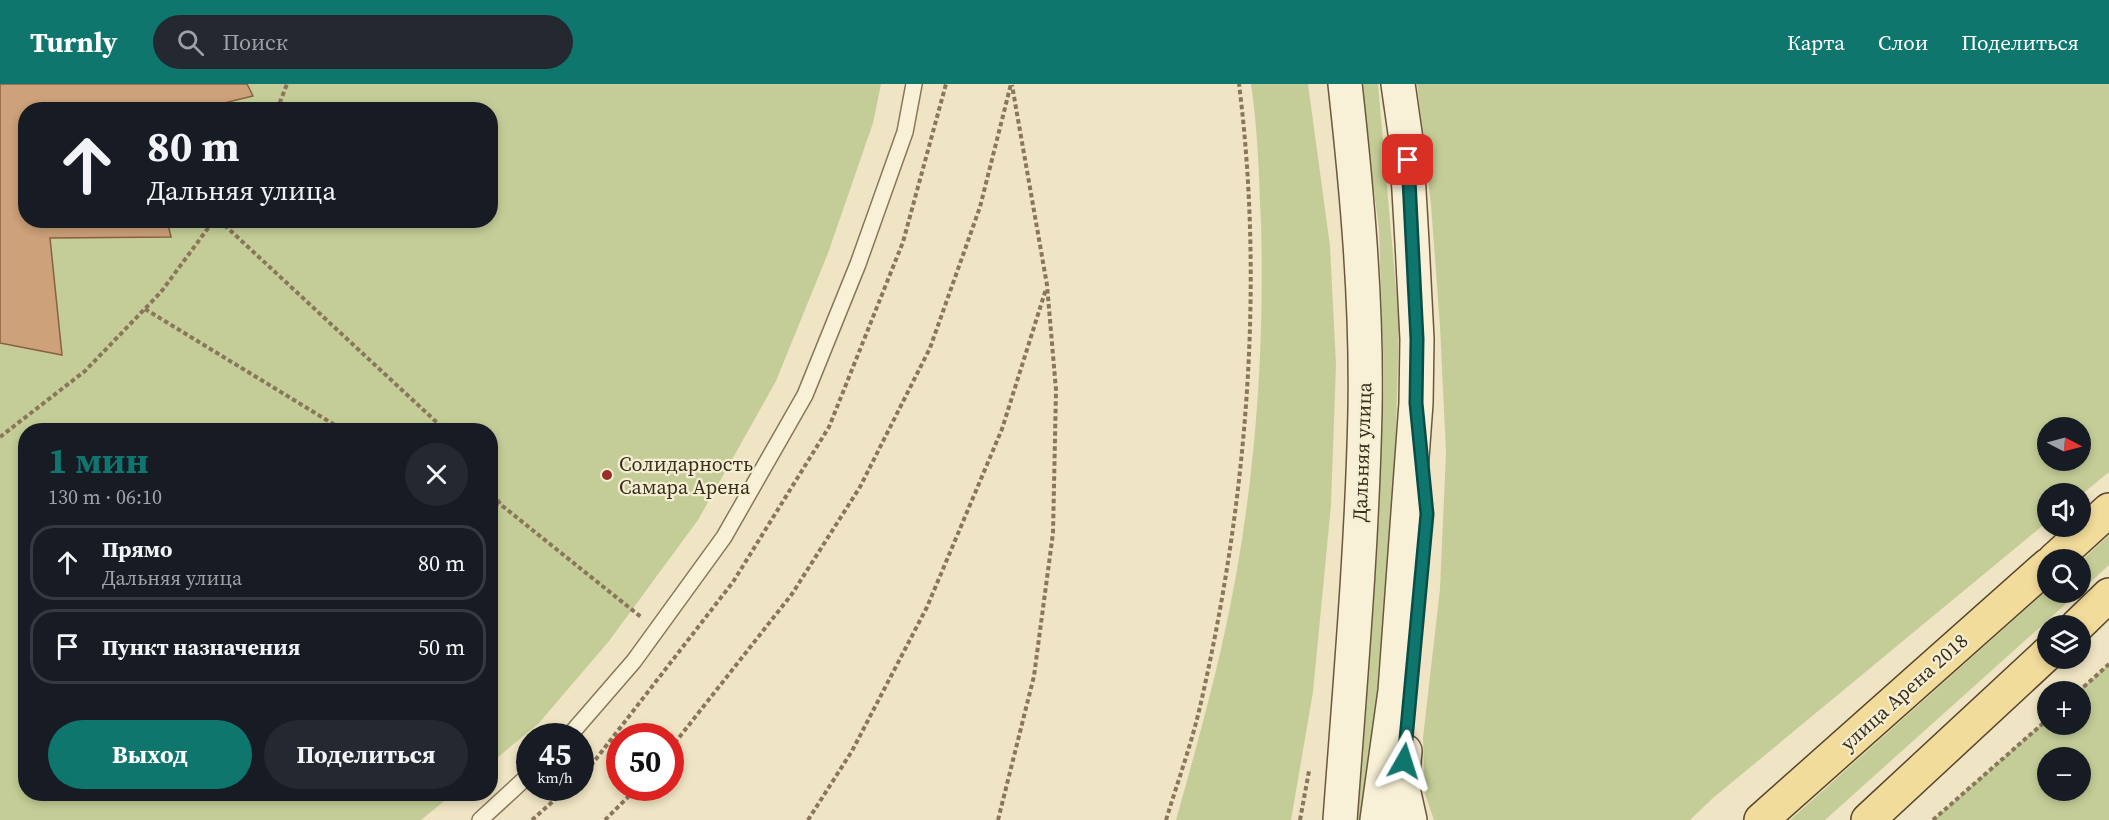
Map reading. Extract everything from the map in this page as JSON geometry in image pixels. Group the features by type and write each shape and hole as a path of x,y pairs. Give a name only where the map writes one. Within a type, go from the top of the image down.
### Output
{"main road":[{"name":"Дальняя улица","path":"1340,820 1358,580 1365,410 1363,288 1345,84"},
{"path":"1377,820 1395,691 1416,403 1417,339 1412,231 1406,140 1398,84"},
{"path":"1410,820 1402,784 1427,514 1416,403"},
{"path":"2066,549 2109,510"},
{"name":"улица Арена 2018","path":"1764,816 2037,575"},
{"path":"1317,820 1358,580"},
{"path":"2089,615 2109,596"},
{"path":"1868,820 2037,663"}],"lane":[{"path":"580,723 634,661 724,537 805,395 858,264 905,132 914,84"},
{"path":"480,820 516,787"}],"path":[{"path":"280,102 287,84"},
{"path":"998,820 1034,676 1053,533 1056,390 1047,285 1011,84"},
{"path":"684,731 792,594 860,488 930,348 981,207 1011,84"},
{"path":"1166,820 1199,713 1231,550 1245,408 1251,285 1244,128 1239,84"},
{"path":"0,437 85,371 162,292 208,228"},
{"path":"228,228 437,423"},
{"path":"808,820 852,751 927,606 1002,429 1047,285"},
{"path":"145,309 332,423"},
{"path":"498,501 681,649"},
{"path":"2090,681 2109,664"},
{"path":"1933,820 2037,728"},
{"path":"532,820 553,801"},
{"path":"605,820 624,801"}],"green space":[{"name":"Солидарность Самара Арена","path":"0,84 881,84 873,123 828,253 776,381 698,520 609,641 539,723 516,723 516,742 498,757 498,423 18,423 18,801 444,801 421,820 0,820"},
{"path":"1251,84 1308,84 1330,246 1336,365 1331,505 1313,692 1291,820 1176,820 1221,649 1249,491 1259,384 1262,277 1258,154"},
{"path":"1360,84 1378,84 1399,323 1392,572 1362,820 1348,820 1377,553 1384,383 1379,229"},
{"path":"1417,84 2109,84 2109,472 2091,487 2091,483 2037,483 2037,530 1713,798 1690,820 1434,820 1425,794 1423,738 1440,589 1446,453 1431,205"},
{"path":"2109,535 2109,565 2091,582 2091,552"},
{"path":"2037,599 2037,603 2067,603 2053,615 2037,615 2037,630 1825,820 1790,820"},
{"path":"2109,664 2109,820 1933,820 2037,728 2037,735 2091,735 2089,681"}],"building":[{"path":"0,84 247,84 253,96 228,102 18,102 18,228 169,228 171,237 50,238 62,355 0,343"}],"place":[{"name":"Солидарность Самара Арена","path":"607,475"}],"route":[{"path":"1404,761 1427,514 1416,403 1417,339 1408,160"}]}
